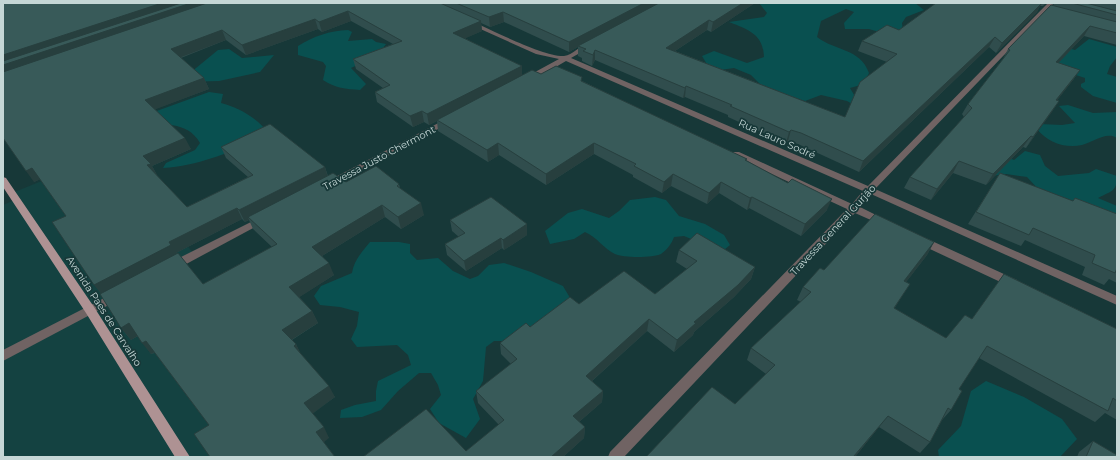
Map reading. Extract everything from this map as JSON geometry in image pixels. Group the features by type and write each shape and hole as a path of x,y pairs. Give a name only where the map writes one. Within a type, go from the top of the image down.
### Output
{"main road":[{"name":"Avenida Paes de Carvalho","path":"3,180 90,310 183,457"}],"street":[{"name":"Travessa General Gurjão","path":"615,457 854,208 869,190 1046,9"},
{"name":"Rua Lauro Sodré","path":"462,19 538,53 565,58 869,190 1117,301"},
{"path":"520,83 600,40"},
{"path":"538,53 548,68 562,75"},
{"name":"Travessa Justo Chermont","path":"319,189 458,116"},
{"path":"726,150 897,228"},
{"path":"163,271 271,215"},
{"path":"911,235 1025,288"},
{"path":"3,356 123,292"}],"shaded area":[{"path":"759,3 915,3 924,10 906,17 902,23 903,32 879,32 869,29 845,29 844,23 854,12 846,9 821,21 817,37 824,42 853,54 860,59 869,73 864,84 850,88 857,100 898,129 847,101 821,95 805,101 777,93 761,85 751,75 734,68 720,70 708,66 702,56 714,51 747,63 764,57 761,43 754,34 729,22 764,17 767,13"},
{"path":"348,30 352,32 348,41 372,39 376,42 386,44 377,56 351,68 366,84 360,90 341,88 327,83 323,80 326,66 323,62 298,55 298,46 310,39 328,33"},
{"path":"1036,39 1075,50 1089,39 1117,47 1117,57 1110,66 1107,74 1117,77 1117,103 1093,96 1081,87 1081,84 1085,82 1085,78 1018,56"},
{"path":"229,49 242,58 274,55 260,72 219,81 179,82 218,50"},
{"path":"209,92 223,94 221,103 234,107 248,114 260,123 269,134 218,156 192,164 163,168 166,163 195,150 200,143 184,128 171,125 85,137"},
{"path":"1068,105 1093,113 1117,112 1117,138 1108,136 1086,144 1069,146 1046,138 1037,129 1039,124 1062,125 1075,123 1059,106"},
{"path":"170,129 191,149 150,167 157,175 154,176 172,228 195,255 157,275 210,296 297,301 318,323 289,342 335,397 311,415 304,457 3,457 3,205 17,199 12,193"},
{"path":"956,136 1014,160 1025,151 1040,155 1045,166 1058,176 1089,173 1096,169 1117,176 1116,185 1114,188 1110,192 1098,198 1117,206 1117,222 1041,192 1027,177 1006,174 991,176"},
{"path":"655,197 666,200 679,216 705,224 724,235 730,245 724,250 708,246 684,236 674,237 669,246 661,254 645,257 631,257 611,252 585,232 574,239 550,244 545,231 568,213 582,209 609,218 630,200"},
{"path":"370,242 399,242 410,244 410,253 417,260 438,258 453,271 470,279 478,276 489,265 504,263 531,272 563,286 573,303 546,322 503,341 494,341 486,347 483,381 473,399 480,419 466,438 439,423 430,409 441,395 438,385 431,373 419,373 398,391 381,410 362,417 340,418 341,410 355,405 376,401 378,381 411,365 408,355 397,345 357,347 351,339 357,326 359,312 340,307 320,305 314,296 321,286 352,273 356,260"},
{"path":"986,381 1024,397 1062,419 1077,439 1060,457 939,457 938,450 961,426 971,391"}],"building":[{"path":"3,3 162,3 3,55"},
{"path":"181,3 191,3 3,65 3,61"},
{"path":"207,3 440,3 481,21 453,33 522,66 427,114 422,111 410,116 375,92 390,85 353,59 402,41 348,11 319,22 315,19 242,45 222,30 171,49 204,78 145,100 185,138 143,156 151,164 147,165 187,207 253,175 221,147 270,124 325,167 239,210 237,208 169,242 171,245 94,285 52,222 66,216 32,168 26,171 3,138 3,72"},
{"path":"456,3 644,3 569,42 503,12 489,17"},
{"path":"659,3 743,3 713,22 709,20 666,48 845,117 860,82 897,54 862,41 887,25 899,30 936,3 1042,3 1002,43 995,37 863,161 801,133 791,130 789,132 730,106 732,105 686,86 685,88 595,50 593,55 583,51 586,49 578,46"},
{"path":"1072,3 1086,3 1117,11 1117,15"},
{"path":"1051,5 1117,22 1117,33 1090,26 1056,62 1080,70 1056,100 1059,101 1033,137 1031,136 993,174 959,161 937,189 910,177 972,108 968,104 1010,50 1008,49"},
{"path":"556,66 582,77 581,81 747,159 745,160 788,183 792,179 832,199 805,224 752,197 750,198 721,182 709,193 673,174 664,182 634,166 636,164 594,143 546,174 498,143 487,150 437,120 532,70 541,74"},
{"path":"376,166 399,184 397,186 421,203 398,217 382,205 312,247 329,263 289,287 312,311 282,330 296,344 294,346 329,386 304,403 324,427 316,432 335,457 210,457 194,434 209,425 146,341 142,343 129,323 121,328 100,294 178,253 203,284 277,244 248,217 333,173 346,182"},
{"path":"1000,173 1073,201 1075,198 1117,214 1117,268 1115,273 1092,263 1095,255 1033,228 1029,235 976,212"},
{"path":"491,197 527,224 503,240 501,238 464,261 445,244 465,233 450,220"},
{"path":"875,214 934,242 904,281 910,284 894,308 946,338 965,315 972,319 1004,274 1117,329 1117,401 1113,398 1108,411 987,346 959,389 962,391 951,410 948,408 930,442 888,416 854,456 855,457 646,457 712,387 735,404 775,365 751,348 811,292 803,287 820,268 824,270"},
{"path":"697,233 755,267 738,285 694,322 696,323 677,340 649,319 586,376 603,391 573,416 585,427 551,457 363,457 426,409 466,451 504,420 476,391 517,359 500,343 526,323 530,327 570,297 579,304 624,271 655,294 697,261 679,250"},
{"path":"1093,441 1117,455 1117,457 1086,457"}]}
